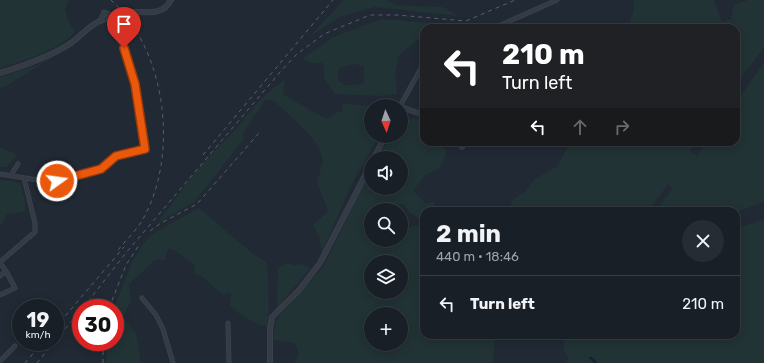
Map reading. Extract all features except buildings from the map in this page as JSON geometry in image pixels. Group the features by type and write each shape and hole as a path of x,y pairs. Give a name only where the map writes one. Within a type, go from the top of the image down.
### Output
{"street":[{"path":"0,73 36,60 69,44 78,35 100,21 129,12 157,11 168,5 170,0"},
{"path":"503,24 557,0"},
{"path":"0,174 57,181 101,169 116,156 145,149 135,84 124,48 110,29"},
{"path":"404,99 420,71"},
{"path":"408,109 420,114"},
{"path":"11,175 18,164"},
{"path":"0,295 15,288 0,262 34,232 36,223 24,178"},
{"path":"270,363 270,329 272,317 299,290 320,263 364,178"},
{"path":"0,276 6,271"},
{"path":"142,298 156,315 163,329 173,363"},
{"path":"228,323 229,363"},
{"path":"0,361 12,349"}],"shaded area":[{"path":"0,0 70,0 65,8 68,21 75,32 59,45 50,50 0,68"},
{"path":"344,0 388,0 396,5 443,7 458,16 375,7 340,17 308,38"},
{"path":"634,0 714,0 722,22 731,19 734,5 748,0 764,0 764,48 740,79 740,24 629,24 634,9"},
{"path":"382,19 439,24 420,24 420,38 399,55 395,75 397,94 383,96 335,94 325,80 323,63 312,63 302,59 333,37","holes":["357,64 364,67 364,83 353,85 341,83 338,80 339,68"]},
{"path":"59,53 5,87 0,88 0,77 37,65"},
{"path":"764,62 764,202 740,211 740,207 659,207 672,189 669,183 651,207 512,207 511,201 525,192 535,179 558,166 564,153 570,146 693,146 690,151 697,156 704,146 740,146 740,97"},
{"path":"285,80 283,94 326,119 337,112 343,112 343,104 364,105 364,143 375,143 371,151 364,151 364,163 349,190 322,252 319,236 313,225 328,211 317,182 323,161 319,148 311,136 273,100 265,100 244,132 243,140 194,202 156,224 195,172 235,130 264,96"},
{"path":"416,118 420,120 420,146 441,146 447,151 440,168 424,176 413,191 425,203 434,202 435,207 420,207 420,219 408,210 408,203 364,203 364,247 408,247 408,227 417,225 420,227 420,339 495,339 493,363 294,363 299,354 295,343 273,340 274,328 278,318 323,268 364,183 364,195 408,195 408,151 381,151 386,143 408,143 408,120"},
{"path":"0,147 17,155 7,167 0,167"},
{"path":"0,180 13,181 21,184 25,211 7,214 0,227"},
{"path":"199,208 253,254 267,262 269,308 267,327 238,313 230,305 231,293 222,294 202,276 195,275 194,264 174,250 168,249 165,260 155,260 129,284 131,300 124,315 124,299 118,299 132,262 144,243 154,233"},
{"path":"764,219 764,363 566,363 568,358 564,349 564,339 740,339 740,228"},
{"path":"286,263 294,265 302,264 310,268 277,307 278,268"},
{"path":"124,318 136,333 141,363 106,363 107,351 124,351"}],"waterway":[{"path":"591,358 596,363"}],"railway":[{"path":"111,0 130,21 145,47 155,75 162,105 163,135 161,165 154,193 141,223 118,250"},
{"path":"203,155 333,0"},
{"path":"90,299 125,254 281,71 297,54 324,34 370,15 397,15 466,21 515,0"},
{"path":"150,231 161,223 197,204 259,133"},
{"path":"113,299 126,265 139,245"},
{"path":"64,317 124,247"},
{"path":"64,330 72,321"},
{"path":"25,363 35,351"},
{"path":"37,363 47,351"},
{"path":"103,351 103,363"}],"route":[{"path":"57,181 101,169 116,156 145,149 135,84 124,48"}]}
